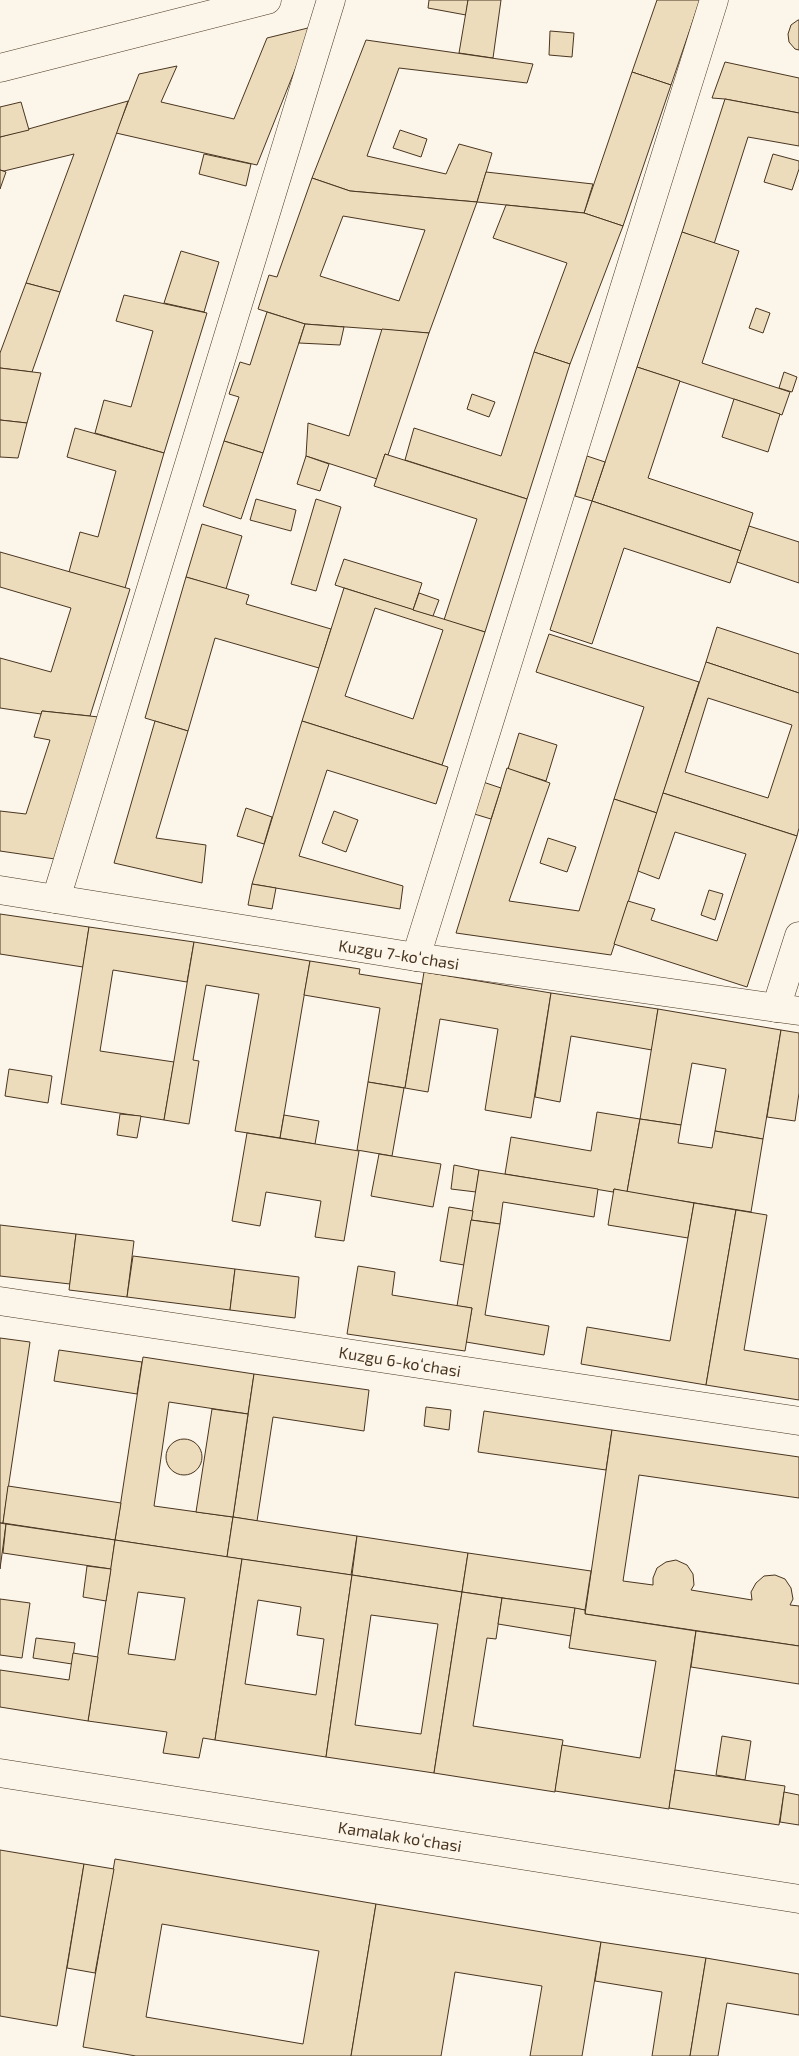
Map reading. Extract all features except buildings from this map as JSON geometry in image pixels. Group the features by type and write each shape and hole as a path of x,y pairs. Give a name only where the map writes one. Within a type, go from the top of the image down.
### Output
{"street":[{"path":"0,68 267,0"},
{"path":"56,899 331,0"},
{"path":"416,957 714,0"},
{"name":"Kuzgu 7-koʻchasi","path":"0,890 416,957 787,1010"},
{"path":"787,1010 799,936"},
{"name":"Kuzgu 6-koʻchasi","path":"0,1301 799,1422"},
{"name":"Kamalak koʻchasi","path":"0,1773 799,1899"}]}
